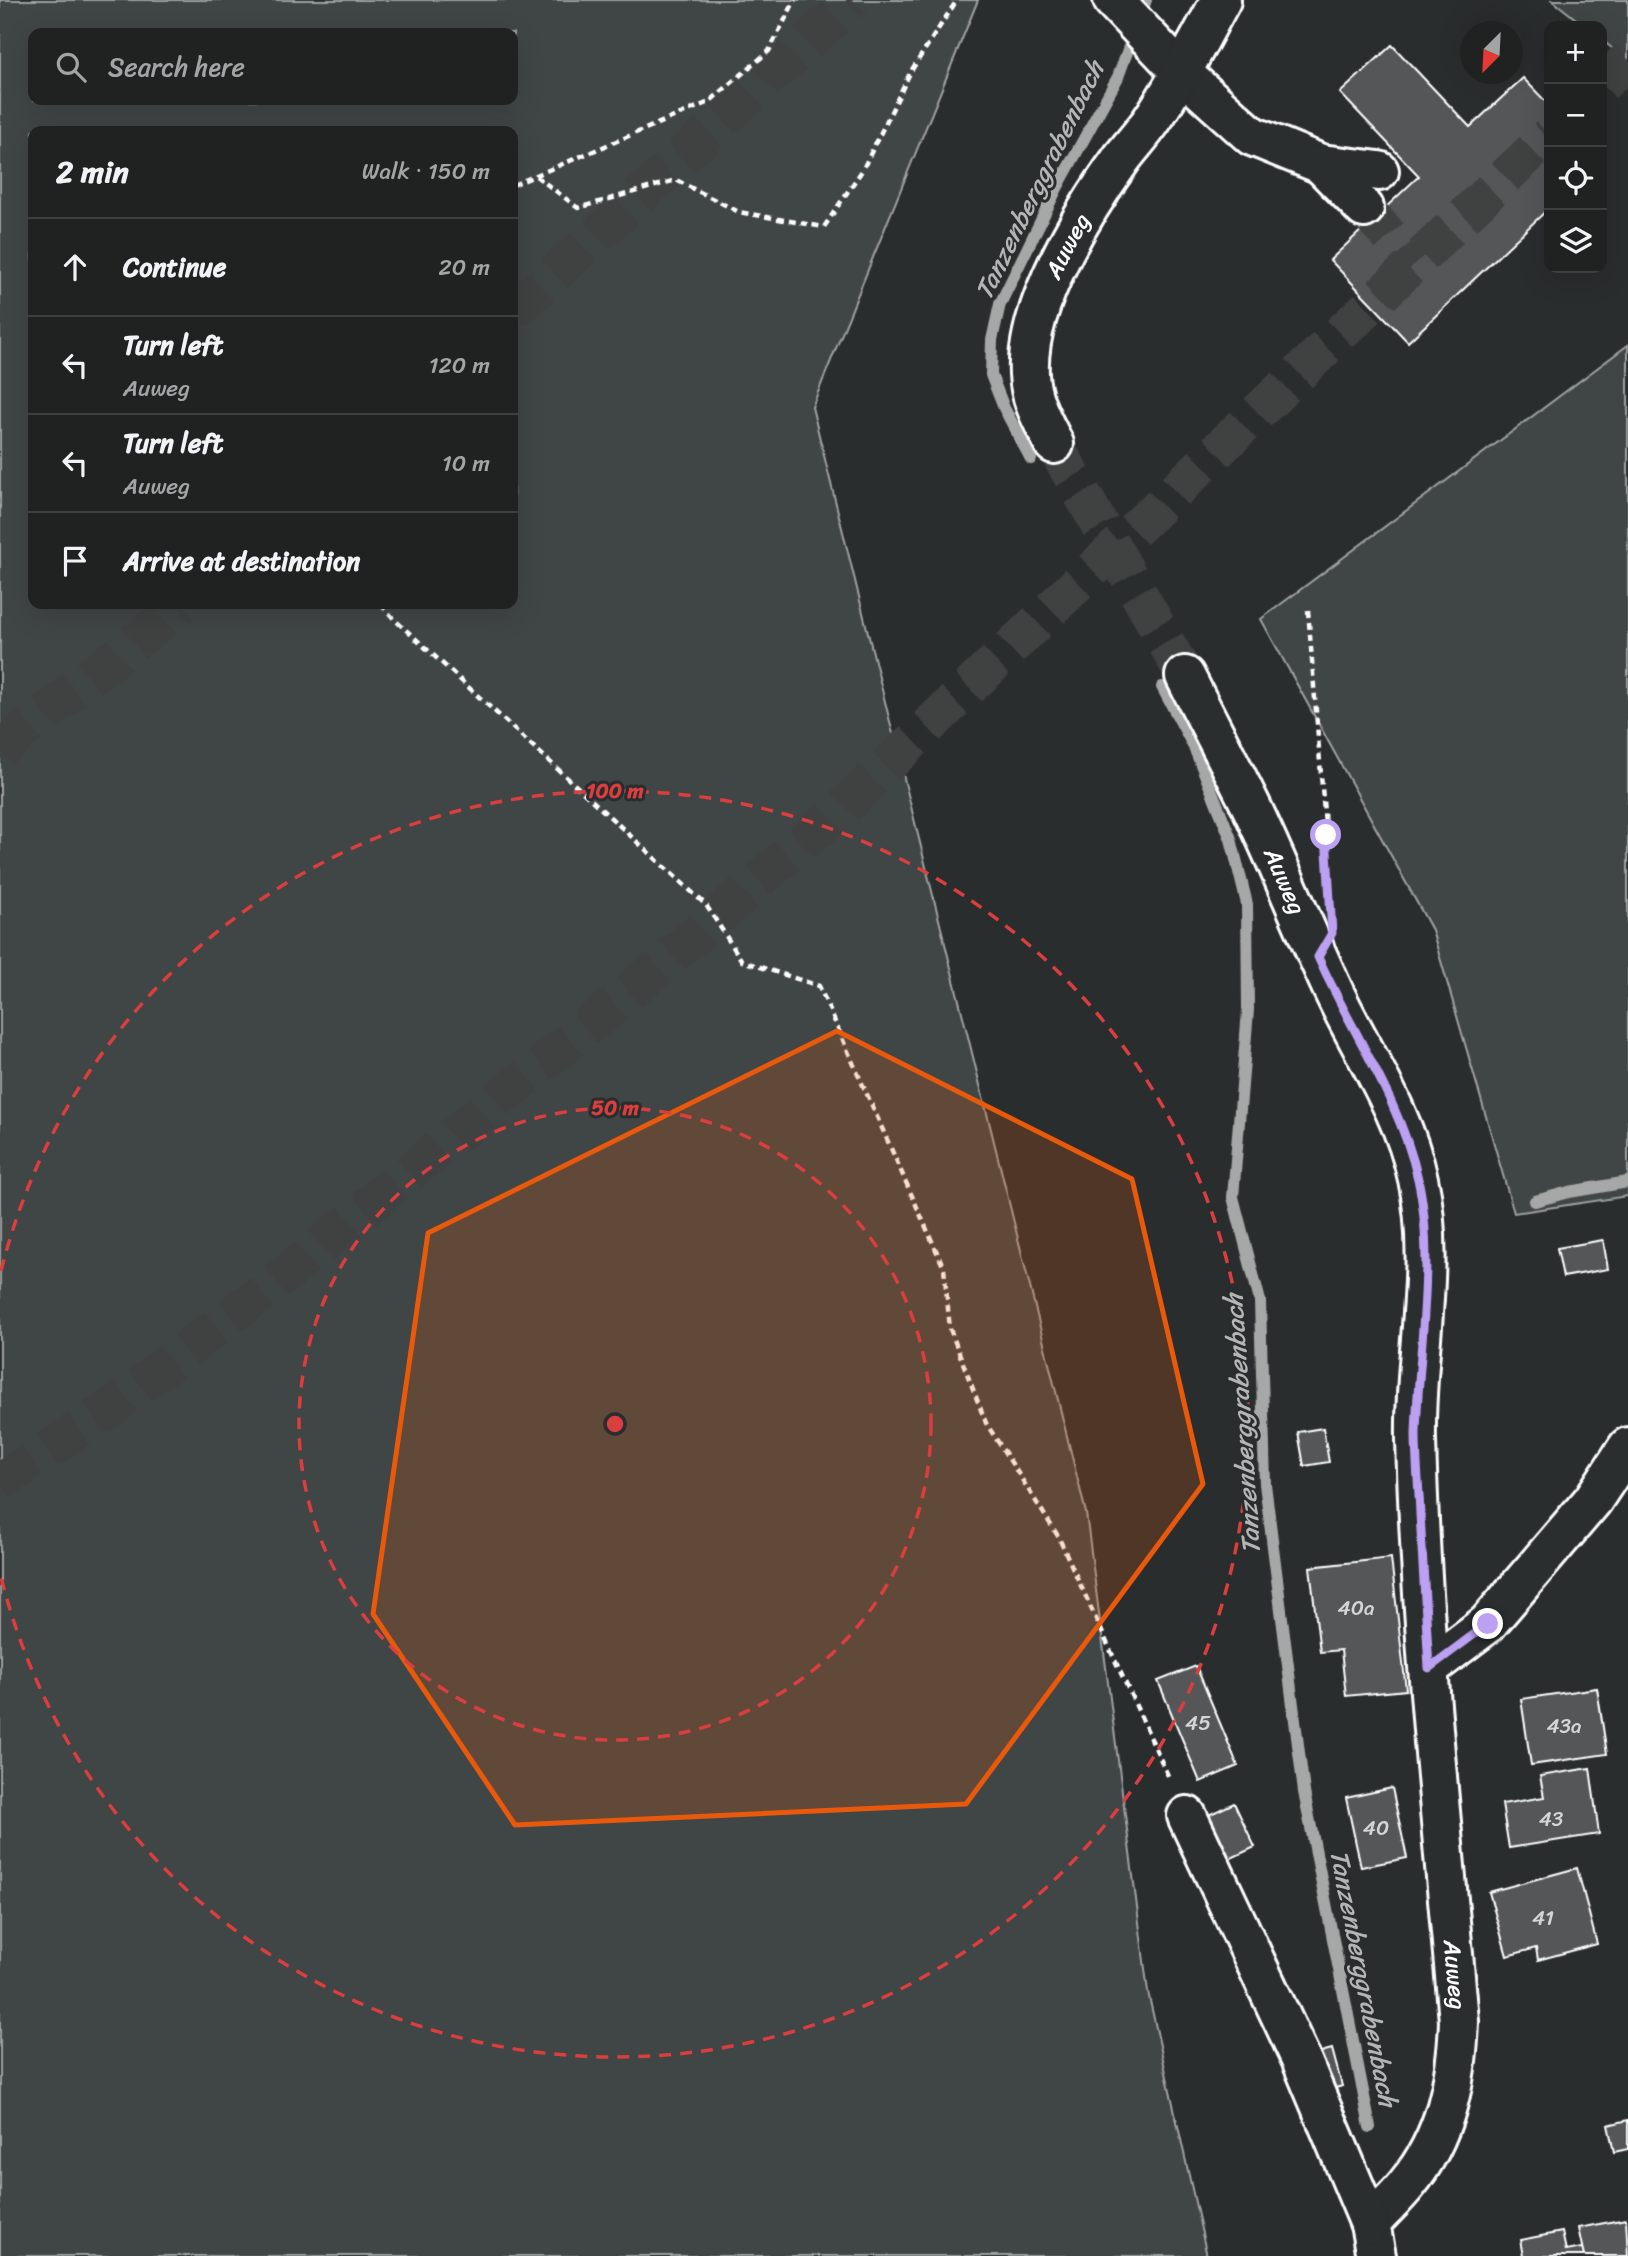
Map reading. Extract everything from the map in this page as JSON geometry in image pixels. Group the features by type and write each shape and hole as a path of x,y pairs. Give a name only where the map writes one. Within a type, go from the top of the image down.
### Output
{"street":[{"path":"1113,0 1172,61 1252,136 1321,164 1379,171"},
{"name":"Auweg","path":"1054,444 1035,405 1029,376 1029,348 1049,283 1090,207 1123,157 1152,120 1172,61 1221,0"},
{"path":"1321,164 1364,208"},
{"name":"Auweg","path":"1185,676 1252,809 1333,990 1387,1092 1406,1138 1419,1181 1425,1277 1416,1436 1429,1668 1459,2021 1458,2062 1450,2101 1433,2144 1373,2240"},
{"path":"1429,1668 1488,1624 1593,1500 1628,1447"},
{"path":"1187,1815 1301,2059 1373,2240"}],"path":[{"path":"518,183 709,102 769,51 794,0"},
{"path":"536,176 578,208 676,180 739,212 824,227 863,169 911,71 957,0"},
{"path":"385,609 706,905 742,961 819,986 944,1268 950,1329 986,1423 1058,1536 1187,1815"},
{"path":"1308,610 1329,884"}],"highlighted area":[{"path":"837,1031 1132,1179 1203,1484 966,1804 515,1825 373,1614 428,1233"}],"shaded area":[{"path":"0,0 978,0 812,407 1086,1513 1148,1992 1207,2256 0,2256"},
{"path":"1552,0 1628,0 1628,61 1607,44 1607,21 1579,21"},
{"path":"1628,345 1628,1196 1514,1213 1432,930 1261,619"}],"building":[{"path":"1392,45 1470,127 1517,84 1523,84 1523,78 1544,100 1544,213 1408,342 1330,260 1419,176 1340,93"},
{"path":"1603,1240 1608,1269 1563,1277 1557,1248"},
{"path":"1323,1428 1329,1462 1304,1466 1298,1432"},
{"path":"1391,1558 1406,1690 1346,1696 1341,1650 1320,1652 1310,1567"},
{"path":"1196,1666 1238,1766 1200,1782 1158,1681"},
{"path":"1597,1688 1607,1754 1531,1765 1521,1699"},
{"path":"1590,1768 1599,1834 1509,1848 1502,1804 1544,1797 1540,1776"},
{"path":"1392,1788 1407,1858 1361,1867 1346,1798"},
{"path":"1234,1803 1255,1847 1223,1862 1202,1818"},
{"path":"1577,1868 1597,1944 1538,1960 1536,1948 1507,1956 1489,1892"},
{"path":"1332,2049 1342,2086 1320,2093 1310,2055"},
{"path":"1628,2120 1628,2149 1614,2152 1608,2125"},
{"path":"1626,2219 1628,2256 1584,2256 1578,2228"},
{"path":"1562,2232 1566,2251 1582,2248 1584,2256 1523,2256 1520,2240"}],"waterway":[{"name":"Tanzenberggrabenbach","path":"1031,459 1004,408 991,375 992,340 1000,304 1057,188 1118,77 1146,0"},
{"name":"Tanzenberggrabenbach","path":"1162,687 1194,747 1231,839 1247,904 1248,1010 1233,1197 1260,1301 1265,1484 1304,1792 1370,2127"},
{"path":"1535,1201 1628,1182"}],"tunnel":[{"path":"518,307 853,0"},
{"path":"1607,79 1628,59"},
{"path":"0,1482 113,1406 284,1275 626,995 841,809 1544,140"},
{"path":"1364,208 1415,264"},
{"path":"1054,444 1185,676"},
{"path":"0,749 176,609"}],"route":[{"path":"1326,835 1332,933 1318,957 1387,1092 1406,1138 1419,1181 1425,1277 1416,1436 1429,1668 1488,1624"}]}
